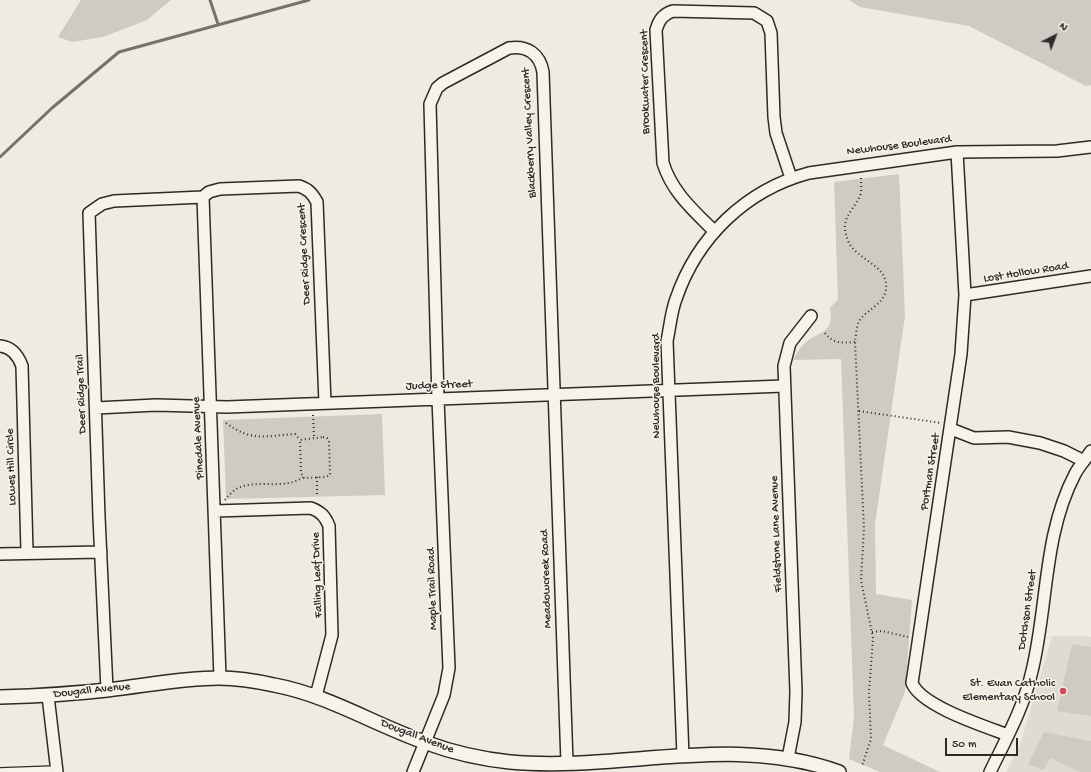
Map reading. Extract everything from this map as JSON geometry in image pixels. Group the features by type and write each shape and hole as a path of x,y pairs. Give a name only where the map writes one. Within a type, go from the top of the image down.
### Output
{"street":[{"name":"Brookwater Crescent","path":"714,231 677,192 670,182 663,163 656,30 658,22 667,13 673,11 754,13 762,16 767,21 771,33 775,125 791,178"},
{"name":"Blackberry Valley Crescent","path":"438,399 430,104 435,92 443,83 509,48 517,47 525,48 538,57 543,72 553,395"},
{"name":"Newhouse Boulevard","path":"683,756 668,390 668,341 675,300 691,264 714,231 731,215 754,196 791,178 825,169 958,152 1056,151 1091,147"},
{"name":"Portman Street","path":"958,152 965,295 961,354 912,683 918,694 936,705 1008,735"},
{"name":"Deer Ridge Crescent","path":"203,197 209,192 220,189 299,186 307,189 313,195 317,202 325,403"},
{"name":"Pinedale Avenue","path":"203,197 220,678"},
{"name":"Deer Ridge Trail","path":"107,690 89,213 102,204 114,201 203,197"},
{"name":"Lost Hollow Road","path":"965,295 1091,276"},
{"name":"Fieldstone Lane Avenue","path":"788,758 795,722 796,692 784,366 790,343 811,316"},
{"name":"Lowes Hill Circle","path":"0,346 9,348 15,352 22,366 27,552"},
{"name":"Judge Street","path":"96,408 156,405 210,407 784,386"},
{"name":"Meadowcreek Road","path":"553,395 567,763"},
{"name":"Maple Trail Road","path":"413,772 444,695 449,668 438,399"},
{"path":"951,427 974,438 1008,438 1040,443 1064,451 1084,461"},
{"name":"Dotchson Street","path":"990,772 1022,705 1032,671 1049,551 1063,504 1075,473 1091,451"},
{"name":"Falling Leaf Drive","path":"215,511 311,508 320,511 326,517 329,526 333,623 330,645 316,696"},
{"path":"0,554 27,552 101,552"},
{"name":"Dougall Avenue","path":"0,696 48,696 220,678 276,685 316,696 425,743 486,759 528,763 567,763 737,754 788,758 839,772"},
{"path":"48,696 57,770"}],"lane":[{"path":"0,771 57,770"}],"path":[{"path":"861,178 860,196 848,213 846,220 846,235 856,252 882,272 886,286 882,300 858,322 855,342 864,529 861,580 872,632 868,693 871,739 862,766"},
{"path":"825,333 830,340 840,344 855,342"},
{"path":"859,411 951,427"},
{"path":"313,415 314,437"},
{"path":"226,423 244,434 259,436 295,434 300,440 301,472 303,477"},
{"path":"224,500 235,490 243,486 254,484 295,483 303,477 326,477 330,472 330,441 325,437 314,437 300,440"},
{"path":"317,477 317,497"},
{"path":"872,632 882,631 919,639"}],"shaded area":[{"path":"81,0 171,0 147,20 103,37 72,42 58,37"},
{"path":"849,0 1091,0 1091,85 1086,86 969,26 860,7"},
{"path":"899,174 905,316 875,524 876,594 912,600 905,692 883,745 940,772 880,772 849,759 854,717 841,359 793,360 804,344 826,330 830,322 830,308 838,299 834,182"},
{"path":"382,414 385,495 226,499 223,420"},
{"name":"St. Evan Catholic Elementary School","path":"1052,636 1091,637 1091,772 1006,772 1020,745"},
{"path":"1072,644 1091,647 1091,716 1057,711"},
{"path":"1044,732 1091,741 1091,772 1080,772 1050,758 1044,770 1028,764"}],"waterway":[{"path":"210,0 218,24"},
{"path":"0,157 52,108 119,52 309,0"}],"place":[{"name":"St. Evan Catholic Elementary School","path":"1063,691"}]}
